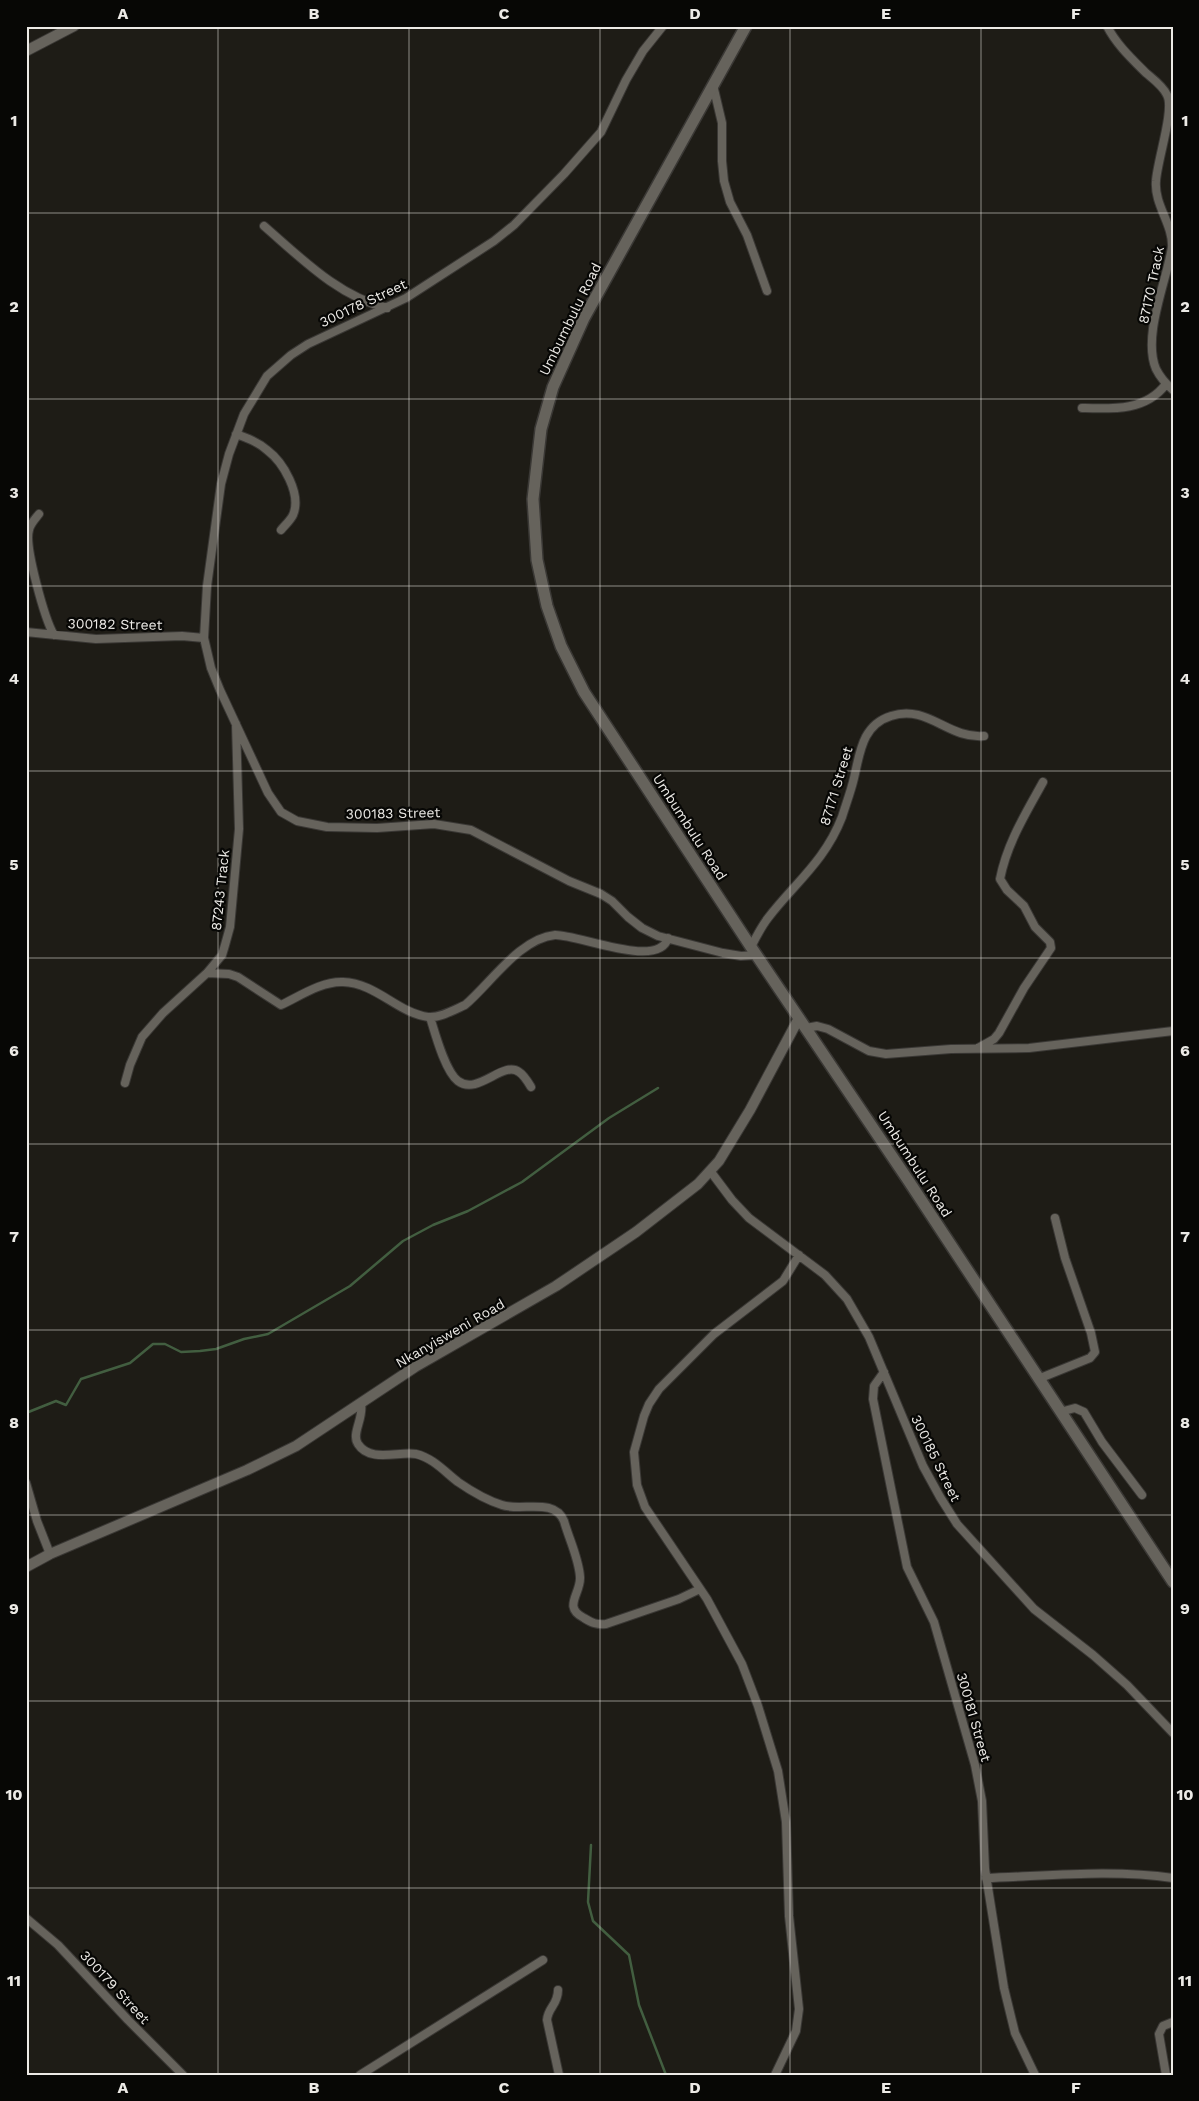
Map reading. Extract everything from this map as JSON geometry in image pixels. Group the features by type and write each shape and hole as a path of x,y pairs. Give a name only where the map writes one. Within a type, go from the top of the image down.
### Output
{"main road":[{"name":"Umbumbulu Road","path":"746,26 597,294 561,367 541,429 534,478 533,516 537,560 544,592 558,636 584,692 1173,1582"}],"street":[{"path":"26,50 74,26"},
{"name":"300178 Street","path":"204,638 207,586 217,504 225,468 244,414 267,376 291,355 320,337 388,308 406,298 494,241 514,225 601,132 642,51 663,26"},
{"name":"87170 Track","path":"1107,26 1132,59 1164,89 1170,104 1169,116 1158,158 1156,182 1158,204 1172,238 1172,247 1158,300 1152,349 1157,371 1173,390"},
{"path":"713,85 722,123 724,181 730,202 747,235 767,291"},
{"path":"264,226 327,279 345,291 366,302 388,308"},
{"path":"1082,408 1104,408 1139,404 1154,398 1166,384"},
{"path":"236,434 254,441 268,450 287,475 295,507 289,522 281,530"},
{"path":"39,514 29,531 28,543 43,608 54,635"},
{"name":"300182 Street","path":"26,632 96,638 182,636 204,638"},
{"name":"300183 Street","path":"204,638 211,668 268,793 281,812 297,821 326,826 377,828 434,824 471,830 569,881 600,894 612,901 642,928 668,938"},
{"name":"87171 Street","path":"754,951 767,919 817,863 834,838 848,798 863,741 875,725 890,716 917,714 961,735 971,737 984,736"},
{"name":"87243 Track","path":"125,1083 130,1065 142,1037 163,1013 207,973 222,955 230,927 238,829 236,722"},
{"path":"976,1049 999,1034 1051,945 1035,927 1024,906 1007,890 1000,879 1017,829 1043,782"},
{"path":"207,973 229,974 238,977 282,1005 329,983 343,982 371,989 415,1013 430,1017 465,1005 518,953 544,938 556,935 633,952 657,948 664,944 668,938 733,955 754,951"},
{"path":"430,1017 447,1063 457,1080 465,1084 477,1084 506,1071 515,1070 520,1072 531,1087"},
{"name":"Nkanyisweni Road","path":"26,1567 50,1554 279,1455 310,1438 415,1367 525,1305 598,1259 676,1202 710,1172 729,1146 799,1018"},
{"path":"806,1028 817,1026 828,1028 877,1053 1029,1048 1173,1031"},
{"name":"300185 Street","path":"710,1172 749,1218 825,1274 847,1299 869,1337 924,1466 957,1524 1034,1609 1093,1655 1127,1685 1173,1733"},
{"path":"1038,1379 1090,1358 1094,1352 1091,1333 1082,1311 1055,1218"},
{"path":"775,2075 796,2031 799,2009 789,1916 784,1799 771,1743 742,1664 700,1589 645,1507 637,1485 635,1467 637,1437 649,1404 659,1389 714,1334 783,1281 799,1255"},
{"name":"300181 Street","path":"884,1372 874,1386 873,1399 901,1544 914,1584 934,1622 975,1765 982,1801 986,1878 1011,2019 1015,2033 1035,2075"},
{"path":"361,1404 362,1417 356,1437 358,1445 362,1449 381,1454 416,1454 427,1458 460,1483 491,1501 510,1508 545,1507 560,1514 564,1521 579,1570 580,1583 573,1603 574,1610 580,1617 597,1625 606,1624 679,1599 700,1589"},
{"path":"1060,1412 1075,1408 1084,1412 1102,1442 1142,1495"},
{"path":"26,1483 37,1521 50,1554"},
{"path":"986,1878 1106,1873 1143,1874 1173,1878"},
{"name":"300179 Street","path":"26,1918 58,1945 128,2020 183,2075"},
{"path":"360,2075 543,1960"},
{"path":"558,1990 558,1999 548,2013 547,2020 560,2075"},
{"path":"1166,2075 1159,2034 1163,2026 1173,2022"}],"waterway":[{"path":"26,1413 56,1401 66,1405 81,1379 130,1363 153,1344 165,1344 181,1352 200,1351 216,1349 244,1339 268,1334 350,1286 403,1241 433,1225 468,1211 522,1182 609,1118 658,1088"},
{"path":"591,1845 588,1902 593,1921 629,1955 639,2005 666,2075"}]}
